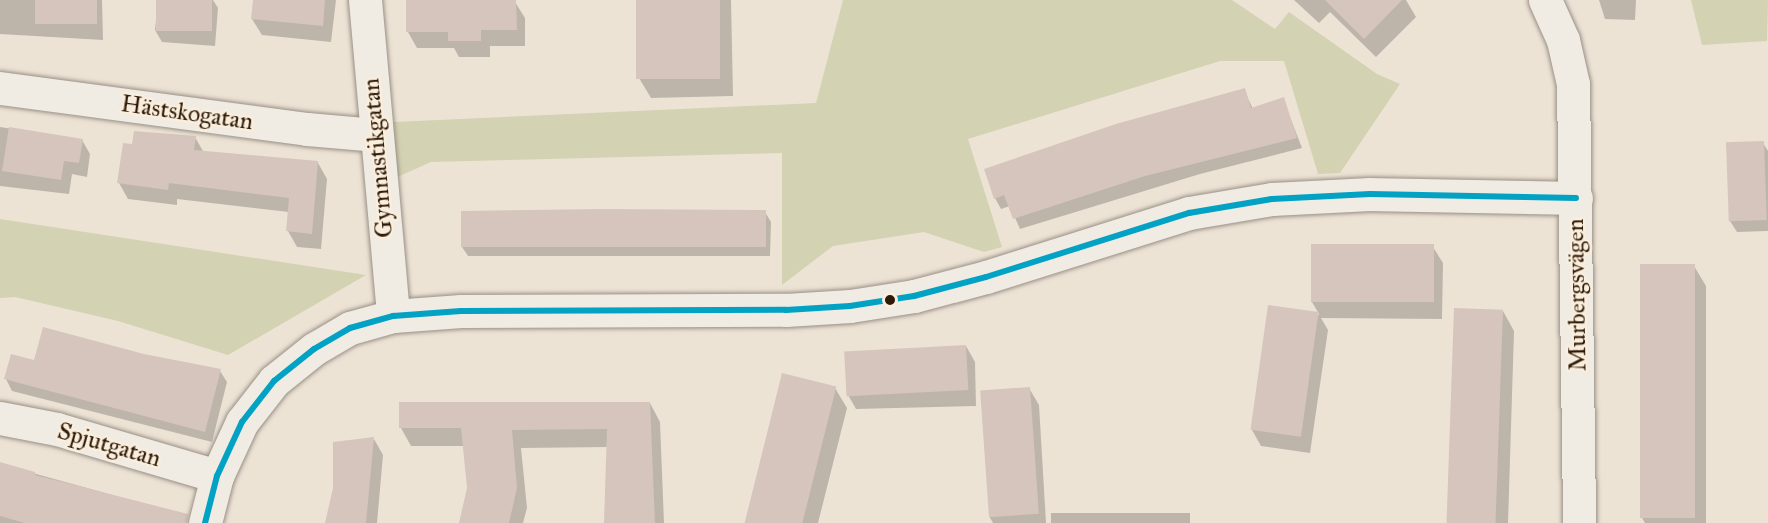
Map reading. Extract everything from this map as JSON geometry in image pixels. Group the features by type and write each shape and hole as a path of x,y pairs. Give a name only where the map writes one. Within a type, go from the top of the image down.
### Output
{"street":[{"name":"Gymnastikgatan","path":"365,0 375,135 393,316"},
{"name":"Murbergsvägen","path":"1545,0 1563,39 1573,84 1579,523"},
{"name":"Hästskogatan","path":"0,88 375,135"},
{"path":"205,523 217,476 242,422 274,381 314,349 350,328 393,316 461,311 786,310 850,306 914,296 986,277 1189,213 1272,199 1370,194 1576,198"},
{"name":"Spjutgatan","path":"0,418 57,429 217,476"}],"green space":[{"path":"843,0 1232,0 1275,29 1289,12 1377,74 1400,84 1340,173 1318,174 1284,61 1220,61 968,139 1002,247 984,252 924,232 833,246 782,285 782,153 431,162 384,183 358,108 394,122 816,103"},
{"path":"1691,0 1768,0 1767,41 1702,45"},
{"path":"0,219 366,275 228,355 118,321 15,297 0,298"}],"building":[{"path":"35,0 97,0 97,24 35,24"},
{"path":"156,0 212,0 212,31 156,31"},
{"path":"253,0 325,0 323,26 251,19"},
{"path":"406,0 516,0 517,30 481,30 481,41 448,41 448,32 406,32"},
{"path":"636,0 720,0 720,79 636,79"},
{"path":"1325,0 1402,0 1364,39"},
{"path":"1245,88 1251,108 1284,97 1297,138 1145,176 1013,219 1004,195 994,199 984,169 1116,124"},
{"path":"9,127 83,139 79,163 64,161 61,180 2,171"},
{"path":"134,131 196,136 194,150 318,161 312,234 286,231 289,198 169,183 168,190 117,183 123,143 132,144"},
{"path":"1764,141 1767,220 1729,221 1726,142"},
{"path":"766,210 766,247 461,247 461,211"},
{"path":"1311,244 1434,244 1434,302 1311,302"},
{"path":"1640,264 1695,264 1695,518 1640,518"},
{"path":"1268,305 1319,312 1301,437 1250,430"},
{"path":"1454,308 1503,310 1496,523 1446,523"},
{"path":"43,327 144,354 221,369 205,432 4,379 11,354 34,360"},
{"path":"966,345 968,390 847,396 844,351"},
{"path":"782,373 836,387 802,523 745,523"},
{"path":"1030,387 1039,514 989,517 980,390"},
{"path":"399,402 650,402 655,523 604,523 607,429 512,430 517,488 509,523 459,523 467,488 461,428 399,428"},
{"path":"374,437 366,523 325,523 333,488 333,442"},
{"path":"0,462 35,472 35,475 188,514 187,523 25,523 0,516"}],"transit line":[{"path":"205,523 217,476 242,422 274,381 314,349 350,328 393,316 461,311 786,310 850,306 914,296 986,277 1189,213 1272,199 1370,194 1576,198"}]}
